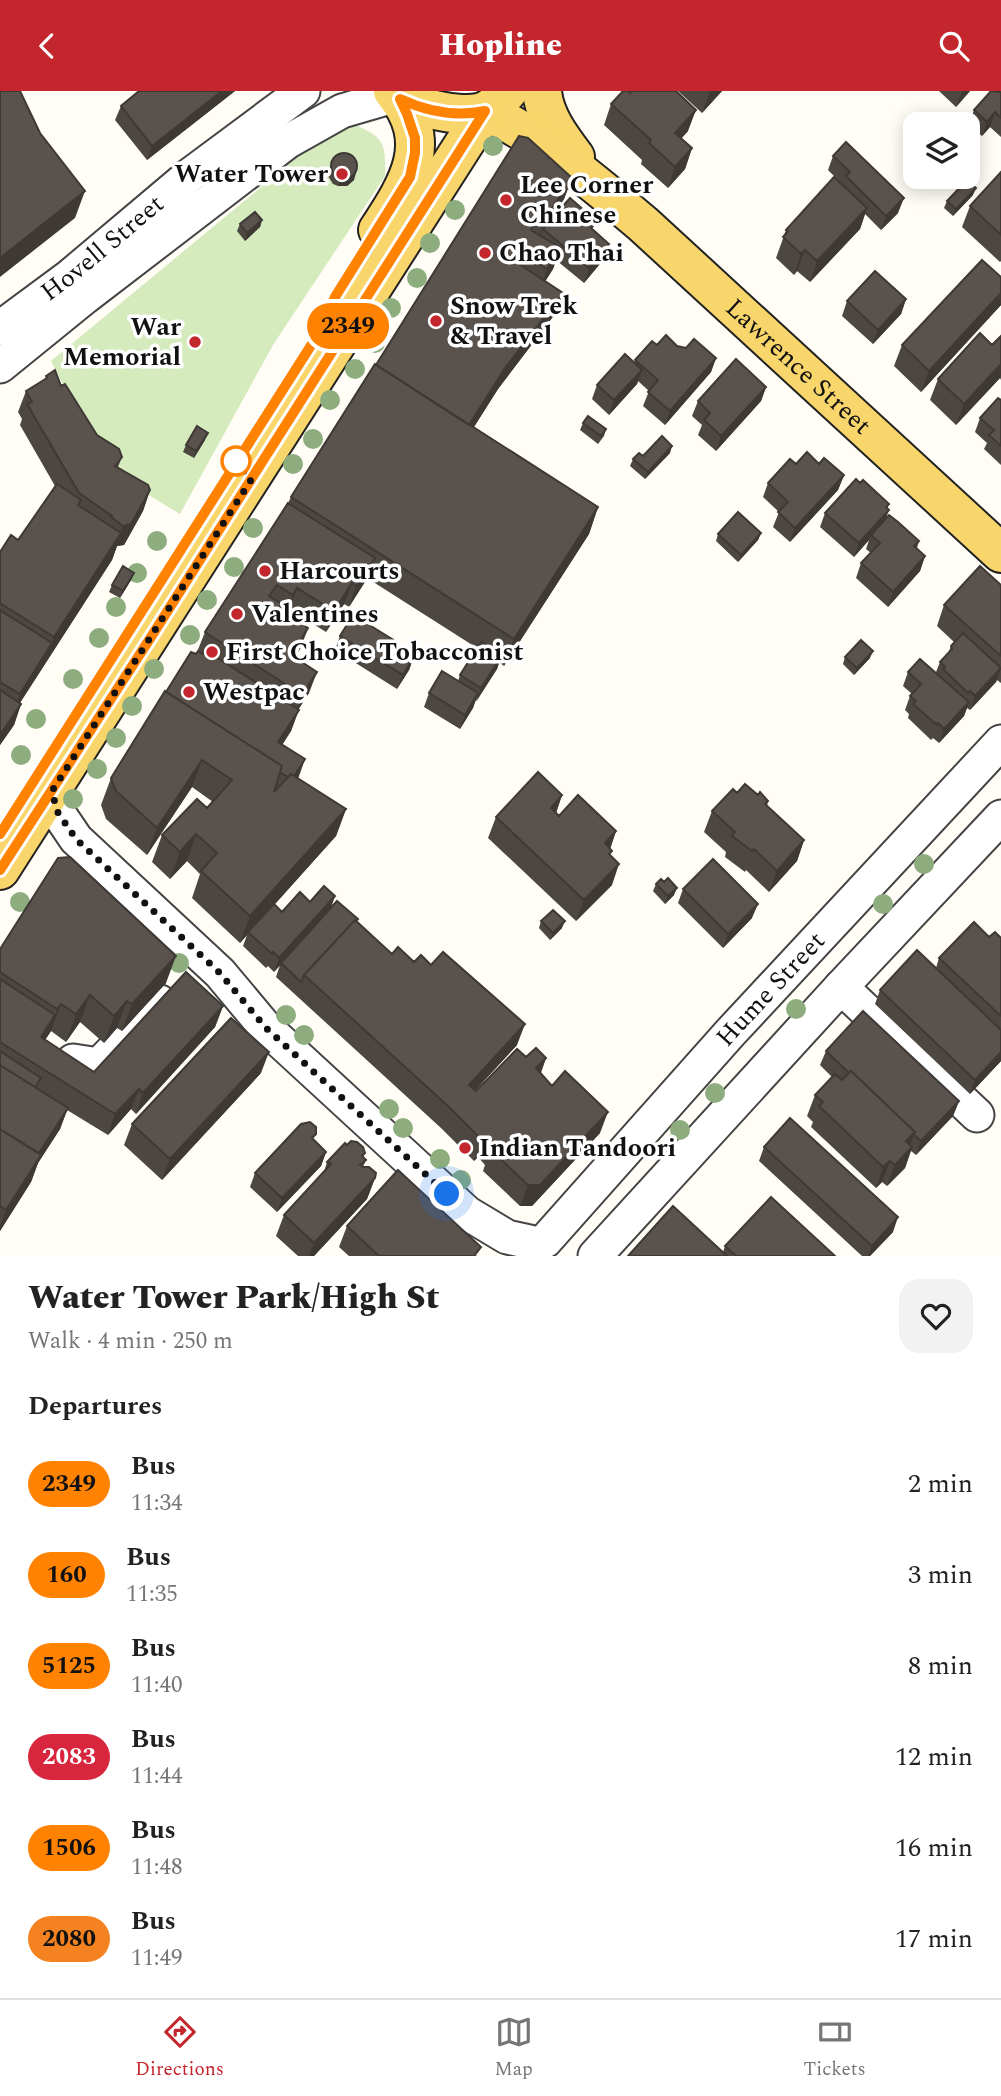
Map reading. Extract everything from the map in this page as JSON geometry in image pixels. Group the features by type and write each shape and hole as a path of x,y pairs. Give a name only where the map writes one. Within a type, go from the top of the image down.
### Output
{"main road":[{"name":"Lawrence Street","path":"542,91 544,105 553,125 595,183"},
{"path":"396,95 414,106 448,112 493,104"},
{"path":"0,834 317,336 335,297 406,184 414,159 415,138 407,114 396,95"},
{"name":"Lawrence Street","path":"493,104 643,224 1001,552"},
{"path":"0,870 493,104"}],"street":[{"name":"Hovell Street","path":"0,328 69,277 190,174 303,91"},
{"name":"Hovell Street","path":"0,366 287,142 342,111 396,95"},
{"name":"Hume Street","path":"538,1249 730,1033 1001,742"},
{"path":"52,791 57,811 76,839 220,973 266,1028 467,1213 507,1237 538,1249"},
{"name":"Hume Street","path":"595,1256 921,901 1000,821"},
{"path":"884,867 921,901"},
{"path":"73,1061 99,1065 203,957"},
{"path":"841,987 977,1115"},
{"path":"680,1092 715,1124"}],"green space":[{"path":"355,125 382,143 385,176 273,345 180,514 107,470 51,361 319,139"}],"building":[{"path":"0,91 20,91 40,133 85,191 0,258"},
{"path":"139,91 222,91 152,146 121,106"},
{"path":"623,91 676,91 696,110 675,133 692,148 675,167 649,143 651,140 611,104"},
{"path":"991,91 1001,92 1001,118 995,112 987,122 980,112 974,110"},
{"path":"519,136 528,138 572,178 546,217 539,213 531,230 561,248 547,269 518,252 513,260 563,293 505,368 469,425 376,365"},
{"path":"846,142 904,198 886,216 846,176 850,172 833,156"},
{"name":"Water Tower","path":"344,153 353,157 357,166 353,175 344,179 335,175 331,166 335,157"},
{"path":"1001,172 1001,235 970,206"},
{"path":"834,177 867,208 817,261 805,250 801,254 783,237 788,231 786,230"},
{"path":"958,189 975,189 956,209 947,201"},
{"path":"570,198 586,212 582,216 593,226 591,228 609,244 589,268 543,229"},
{"path":"255,212 262,220 247,233 240,224"},
{"path":"982,260 1001,277 1001,293 929,371 902,345"},
{"path":"875,271 906,299 878,330 847,301"},
{"path":"980,333 992,345 1001,336 1001,364 964,404 938,379"},
{"path":"666,335 677,346 686,348 694,339 716,358 670,411 648,392 658,380 635,360 652,341 657,345"},
{"path":"625,354 642,370 614,400 597,385"},
{"path":"736,359 766,387 721,436 704,420 710,413 698,401"},
{"path":"375,364 598,507 514,639 291,497"},
{"path":"55,370 61,386 65,384 97,435 119,449 122,457 115,466 148,485 150,490 131,524 123,526 79,493 27,404 32,402 26,391"},
{"path":"998,398 1001,400 1001,446 989,435 994,430 980,418"},
{"path":"588,416 606,429 601,436 583,423"},
{"path":"197,426 208,433 196,451 186,445"},
{"path":"662,436 672,446 648,472 633,459 639,453 643,456"},
{"path":"807,452 819,464 824,458 844,475 795,528 778,512 788,502 768,483 790,459 796,464"},
{"path":"856,479 860,483 863,480 889,504 886,507 889,510 859,543 825,513"},
{"path":"57,484 81,500 78,505 121,533 54,637 0,603 0,552 11,535 18,540"},
{"path":"288,503 375,558 356,586 352,583 334,611 297,588 293,595 277,585 269,596 282,604 278,609 308,628 291,655 317,672 302,695 205,632"},
{"path":"738,512 761,533 741,555 718,534"},
{"path":"889,515 919,541 914,546 925,556 893,592 861,563 880,543 871,535"},
{"path":"123,566 134,573 123,591 112,585"},
{"path":"980,566 1001,585 1001,656 944,605"},
{"path":"0,610 52,643 20,694 0,682"},
{"path":"353,615 397,642 396,644 414,656 403,675 340,636"},
{"path":"963,633 1001,668 975,696 970,691 968,693 943,669 945,667 940,662"},
{"path":"861,640 873,651 857,668 845,657"},
{"path":"481,642 502,655 481,688 460,675"},
{"path":"205,650 299,710 278,742 305,759 294,776 291,774 288,777 280,772 282,766 166,692 191,652 196,654 198,651 203,654"},
{"path":"920,659 969,702 944,729 913,704 916,701 910,696 921,684 908,672"},
{"path":"442,671 478,693 465,715 429,693"},
{"path":"0,690 21,704 0,735"},
{"path":"165,691 282,766 274,792 291,774 346,809 250,916 201,871 217,853 196,834 180,852 162,835 197,799 207,808 232,780 202,760 157,828 116,791 111,778"},
{"path":"538,772 562,795 551,808 559,816 578,795 616,831 605,843 612,851 609,854 619,864 584,900 496,817"},
{"path":"745,784 758,795 760,792 768,801 765,804 804,840 777,871 754,849 752,851 732,836 735,832 712,811 733,789 737,793"},
{"path":"70,857 176,956 132,1004 127,1001 114,1016 90,995 76,1014 61,1004 57,1009 0,972 0,949 58,858"},
{"path":"713,859 758,904 728,934 683,889"},
{"path":"668,878 677,888 668,896 656,884 661,879 664,882"},
{"path":"324,886 335,896 279,958 248,932 274,904 282,912 300,892 310,902"},
{"path":"337,901 358,919 304,975 301,982 281,963"},
{"path":"553,910 565,921 553,933 541,921"},
{"path":"355,920 392,954 398,947 414,962 421,955 431,965 443,952 525,1024 469,1085 476,1091 517,1049 526,1057 536,1048 546,1058 536,1068 552,1086 565,1071 608,1112 540,1185 528,1185 491,1150 494,1145 486,1136 482,1140 304,975"},
{"path":"974,922 989,937 995,932 1001,938 1001,1016 939,958"},
{"path":"917,950 1001,1030 1001,1052 975,1080 880,990"},
{"path":"186,972 223,1006 143,1093 139,1089 115,1114 0,1042 0,979 55,1015 41,1037 94,1072"},
{"path":"863,1011 959,1101 921,1141 914,1135 915,1132 851,1071 849,1073 826,1051"},
{"path":"231,1018 269,1052 170,1159 132,1124"},
{"path":"0,1051 41,1078 35,1087 0,1065"},
{"path":"0,1065 68,1108 39,1153 0,1129"},
{"path":"851,1071 915,1132 906,1141 912,1147 895,1165 890,1161 883,1167 819,1106 823,1102 815,1095 835,1074 842,1080"},
{"path":"790,1118 898,1217 872,1246 764,1147"},
{"path":"310,1122 316,1127 316,1134 312,1138 326,1152 282,1198 255,1173 301,1124"},
{"path":"0,1129 41,1155 6,1210 0,1206"},
{"path":"351,1141 363,1147 365,1153 362,1156 366,1160 360,1165 369,1167 376,1173 375,1178 314,1243 284,1215 331,1164 327,1162 345,1143 347,1145"},
{"path":"398,1170 481,1247 474,1256 379,1256 347,1226"},
{"path":"771,1197 835,1256 736,1256 725,1246"},
{"path":"673,1206 727,1256 628,1256"}],"bus line":[{"name":"2349","path":"0,834 317,336 335,297 410,177 415,138 400,99 414,106 448,112 485,111 0,870"}],"place":[{"name":"Water Tower","path":"342,174"},
{"name":"Lee Corner Chinese","path":"506,200"},
{"name":"Chao Thai","path":"485,253"},
{"name":"Snow Trek & Travel","path":"436,321"},
{"name":"War Memorial","path":"195,342"},
{"name":"Harcourts","path":"265,571"},
{"name":"Valentines","path":"237,614"},
{"name":"First Choice Tobacconist","path":"212,652"},
{"name":"Westpac","path":"189,692"},
{"name":"Indian Tandoori","path":"465,1148"}],"route":[{"path":"236,461 251,480 52,791 57,811 76,839 220,973 266,1028 447,1194"}]}
